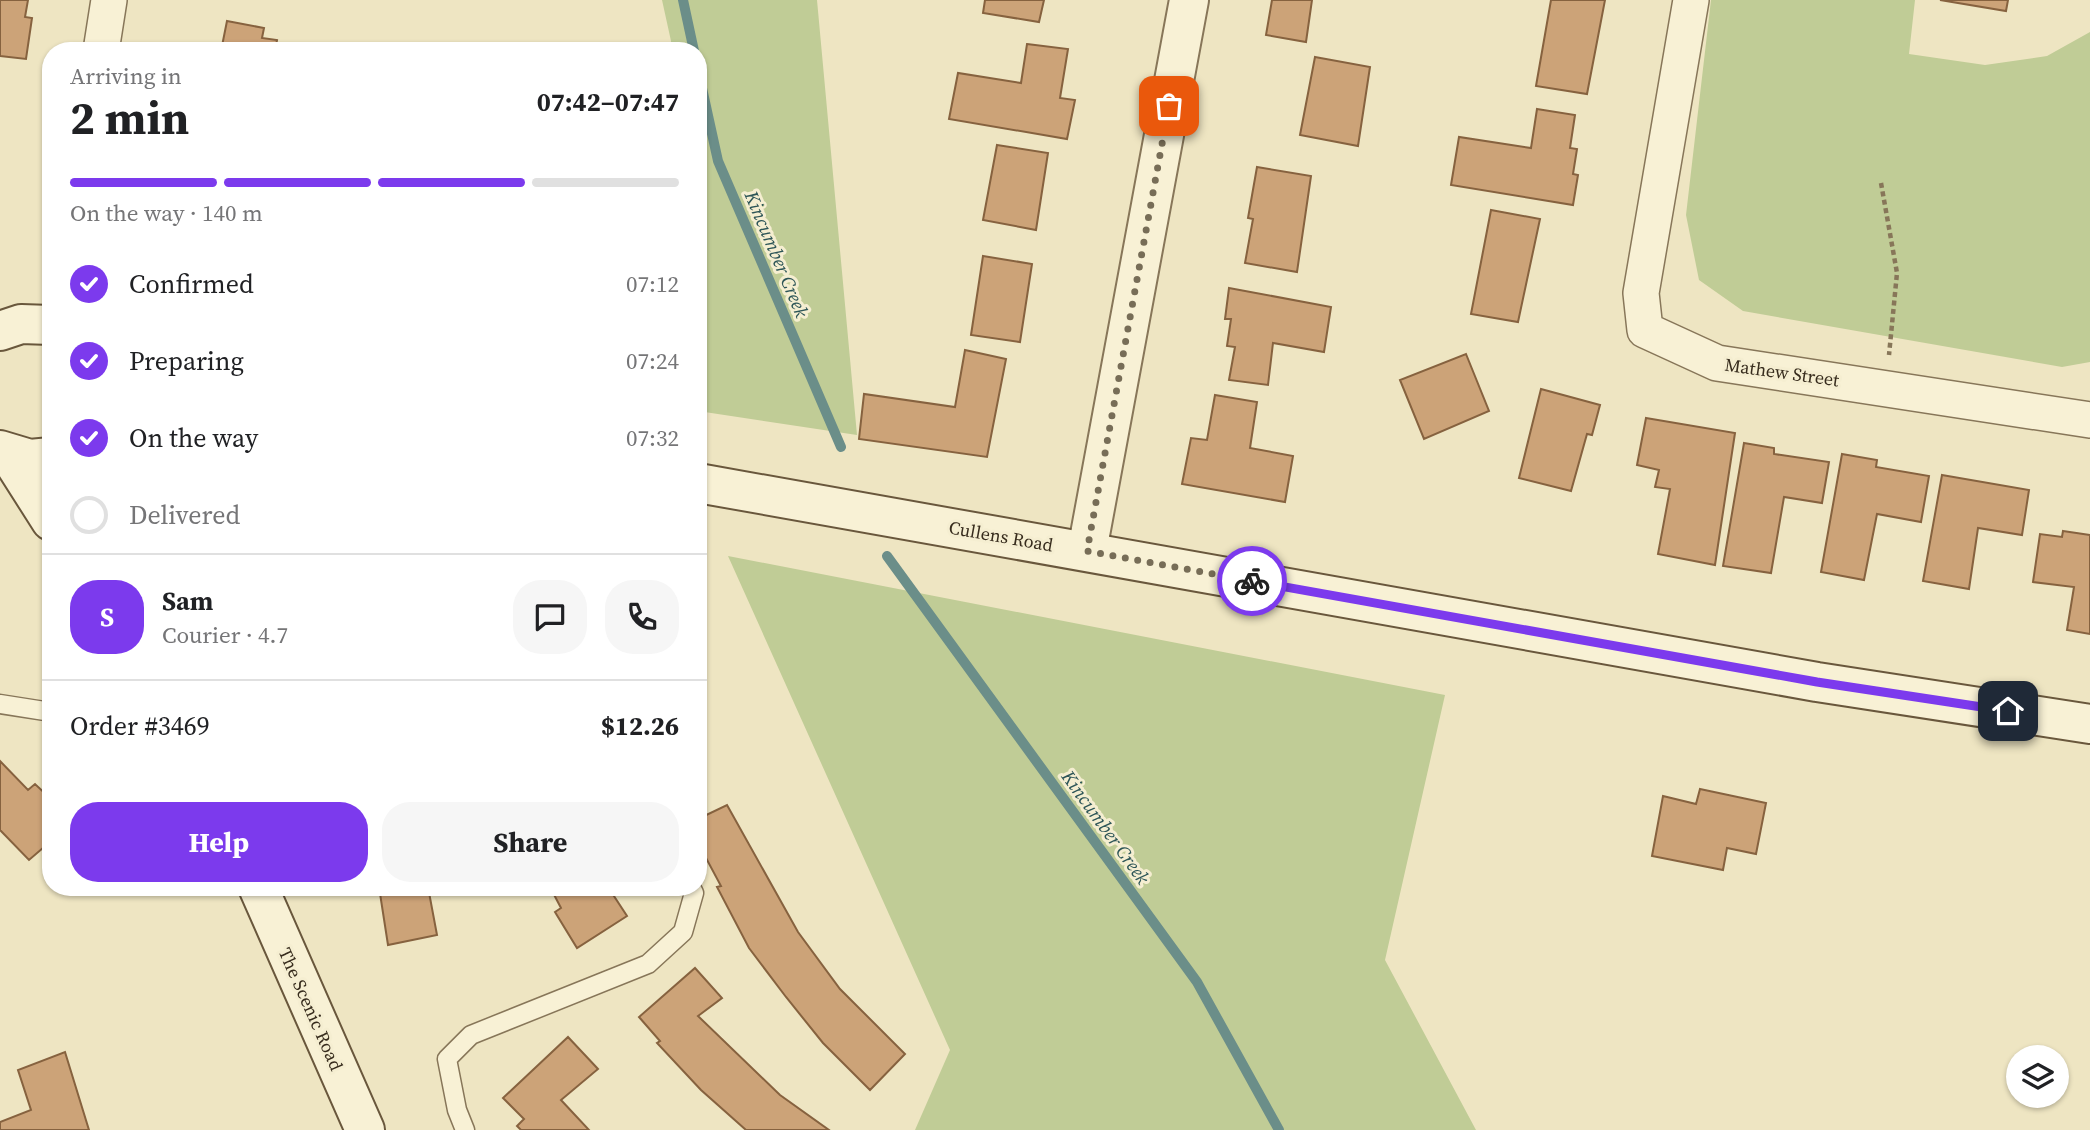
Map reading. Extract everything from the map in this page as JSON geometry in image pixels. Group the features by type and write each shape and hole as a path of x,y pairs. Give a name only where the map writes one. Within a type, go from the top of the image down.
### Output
{"main road":[{"path":"1087,551 1189,0"},
{"path":"0,331 21,324 42,325"},
{"path":"5,453 30,459 42,458"},
{"path":"5,453 42,508"},
{"name":"Cullens Road","path":"707,485 1817,682 2090,724"},
{"name":"The Scenic Road","path":"262,896 365,1130"}],"street":[{"path":"102,42 109,0"},
{"name":"Mathew Street","path":"1691,0 1641,293 1645,330 1717,363 2090,420"}],"lane":[{"path":"0,704 42,711"},
{"path":"465,1130 457,1110 447,1059 471,1035 648,964 683,932 693,896"}],"path":[{"path":"1881,183 1897,273 1885,387"}],"green space":[{"path":"662,0 817,0 857,435 707,412 707,42 671,41"},
{"path":"1711,0 1915,0 1909,54 1985,65 2047,56 2090,32 2090,362 2062,367 1743,311 1699,280 1686,215"},
{"path":"728,556 1445,695 1385,960 1476,1130 915,1130 950,1050"}],"building":[{"path":"0,0 28,0 25,17 32,18 26,59 0,56"},
{"path":"985,0 1044,0 1039,22 983,13"},
{"path":"1272,0 1312,0 1306,42 1266,35"},
{"path":"1551,0 1605,0 1587,94 1536,86"},
{"path":"1940,0 2008,0 2006,11"},
{"path":"227,21 264,28 262,38 277,40 277,42 223,42"},
{"path":"1027,44 1068,49 1060,98 1075,100 1067,139 949,119 958,73 1021,83"},
{"path":"1315,57 1370,67 1358,146 1300,135"},
{"path":"1537,109 1575,115 1570,148 1577,149 1573,174 1578,175 1573,205 1451,185 1459,137 1531,148"},
{"path":"997,145 1048,153 1036,230 983,220"},
{"path":"1257,167 1311,176 1297,272 1245,263 1253,219 1248,218"},
{"path":"1491,210 1540,219 1518,322 1471,314"},
{"path":"983,256 1032,264 1020,342 971,335"},
{"path":"1229,288 1331,307 1324,352 1273,343 1268,385 1229,380 1235,347 1227,346 1231,319 1225,319"},
{"path":"965,350 1006,359 987,457 859,439 864,394 955,407"},
{"path":"1466,354 1489,411 1424,439 1400,380"},
{"path":"1541,389 1600,405 1592,435 1587,434 1571,491 1519,478"},
{"path":"1215,395 1257,402 1250,448 1293,456 1285,502 1182,484 1191,438 1207,440"},
{"path":"1646,418 1735,433 1715,565 1658,554 1670,489 1655,487 1659,470 1637,465"},
{"path":"1744,443 1774,448 1774,454 1829,462 1822,503 1784,497 1771,573 1723,566"},
{"path":"1842,454 1877,460 1876,467 1929,476 1921,522 1877,514 1864,580 1821,572"},
{"path":"1942,475 2029,490 2022,535 1978,528 1969,589 1923,581"},
{"path":"2063,531 2090,535 2090,634 2067,630 2074,587 2033,582 2040,534 2062,537"},
{"path":"0,761 28,790 35,784 42,791 42,849 29,860 0,830"},
{"path":"1700,789 1766,803 1756,854 1727,848 1723,870 1652,856 1663,796 1696,804"},
{"path":"727,805 798,932 840,989 905,1054 870,1090 823,1043 749,948 717,887 721,886 707,860 707,815"},
{"path":"380,896 430,896 437,935 388,945"},
{"path":"555,896 614,896 627,916 577,948 555,912 561,908"},
{"path":"695,968 722,998 698,1016 780,1095 829,1130 746,1130 701,1090 657,1043 660,1041 639,1017"},
{"path":"568,1037 598,1069 561,1100 589,1130 521,1130 517,1126 524,1119 503,1098"},
{"path":"65,1052 89,1130 0,1130 0,1122 31,1110 18,1070"}],"waterway":[{"name":"Kincumber Creek","path":"683,0 692,42"},
{"name":"Kincumber Creek","path":"707,111 718,161 841,447"},
{"name":"Kincumber Creek","path":"887,556 1197,982 1279,1130"}],"way so far":[{"path":"1169,106 1087,551 1252,581"}],"route":[{"path":"1252,581 1817,682 2008,711"}]}
